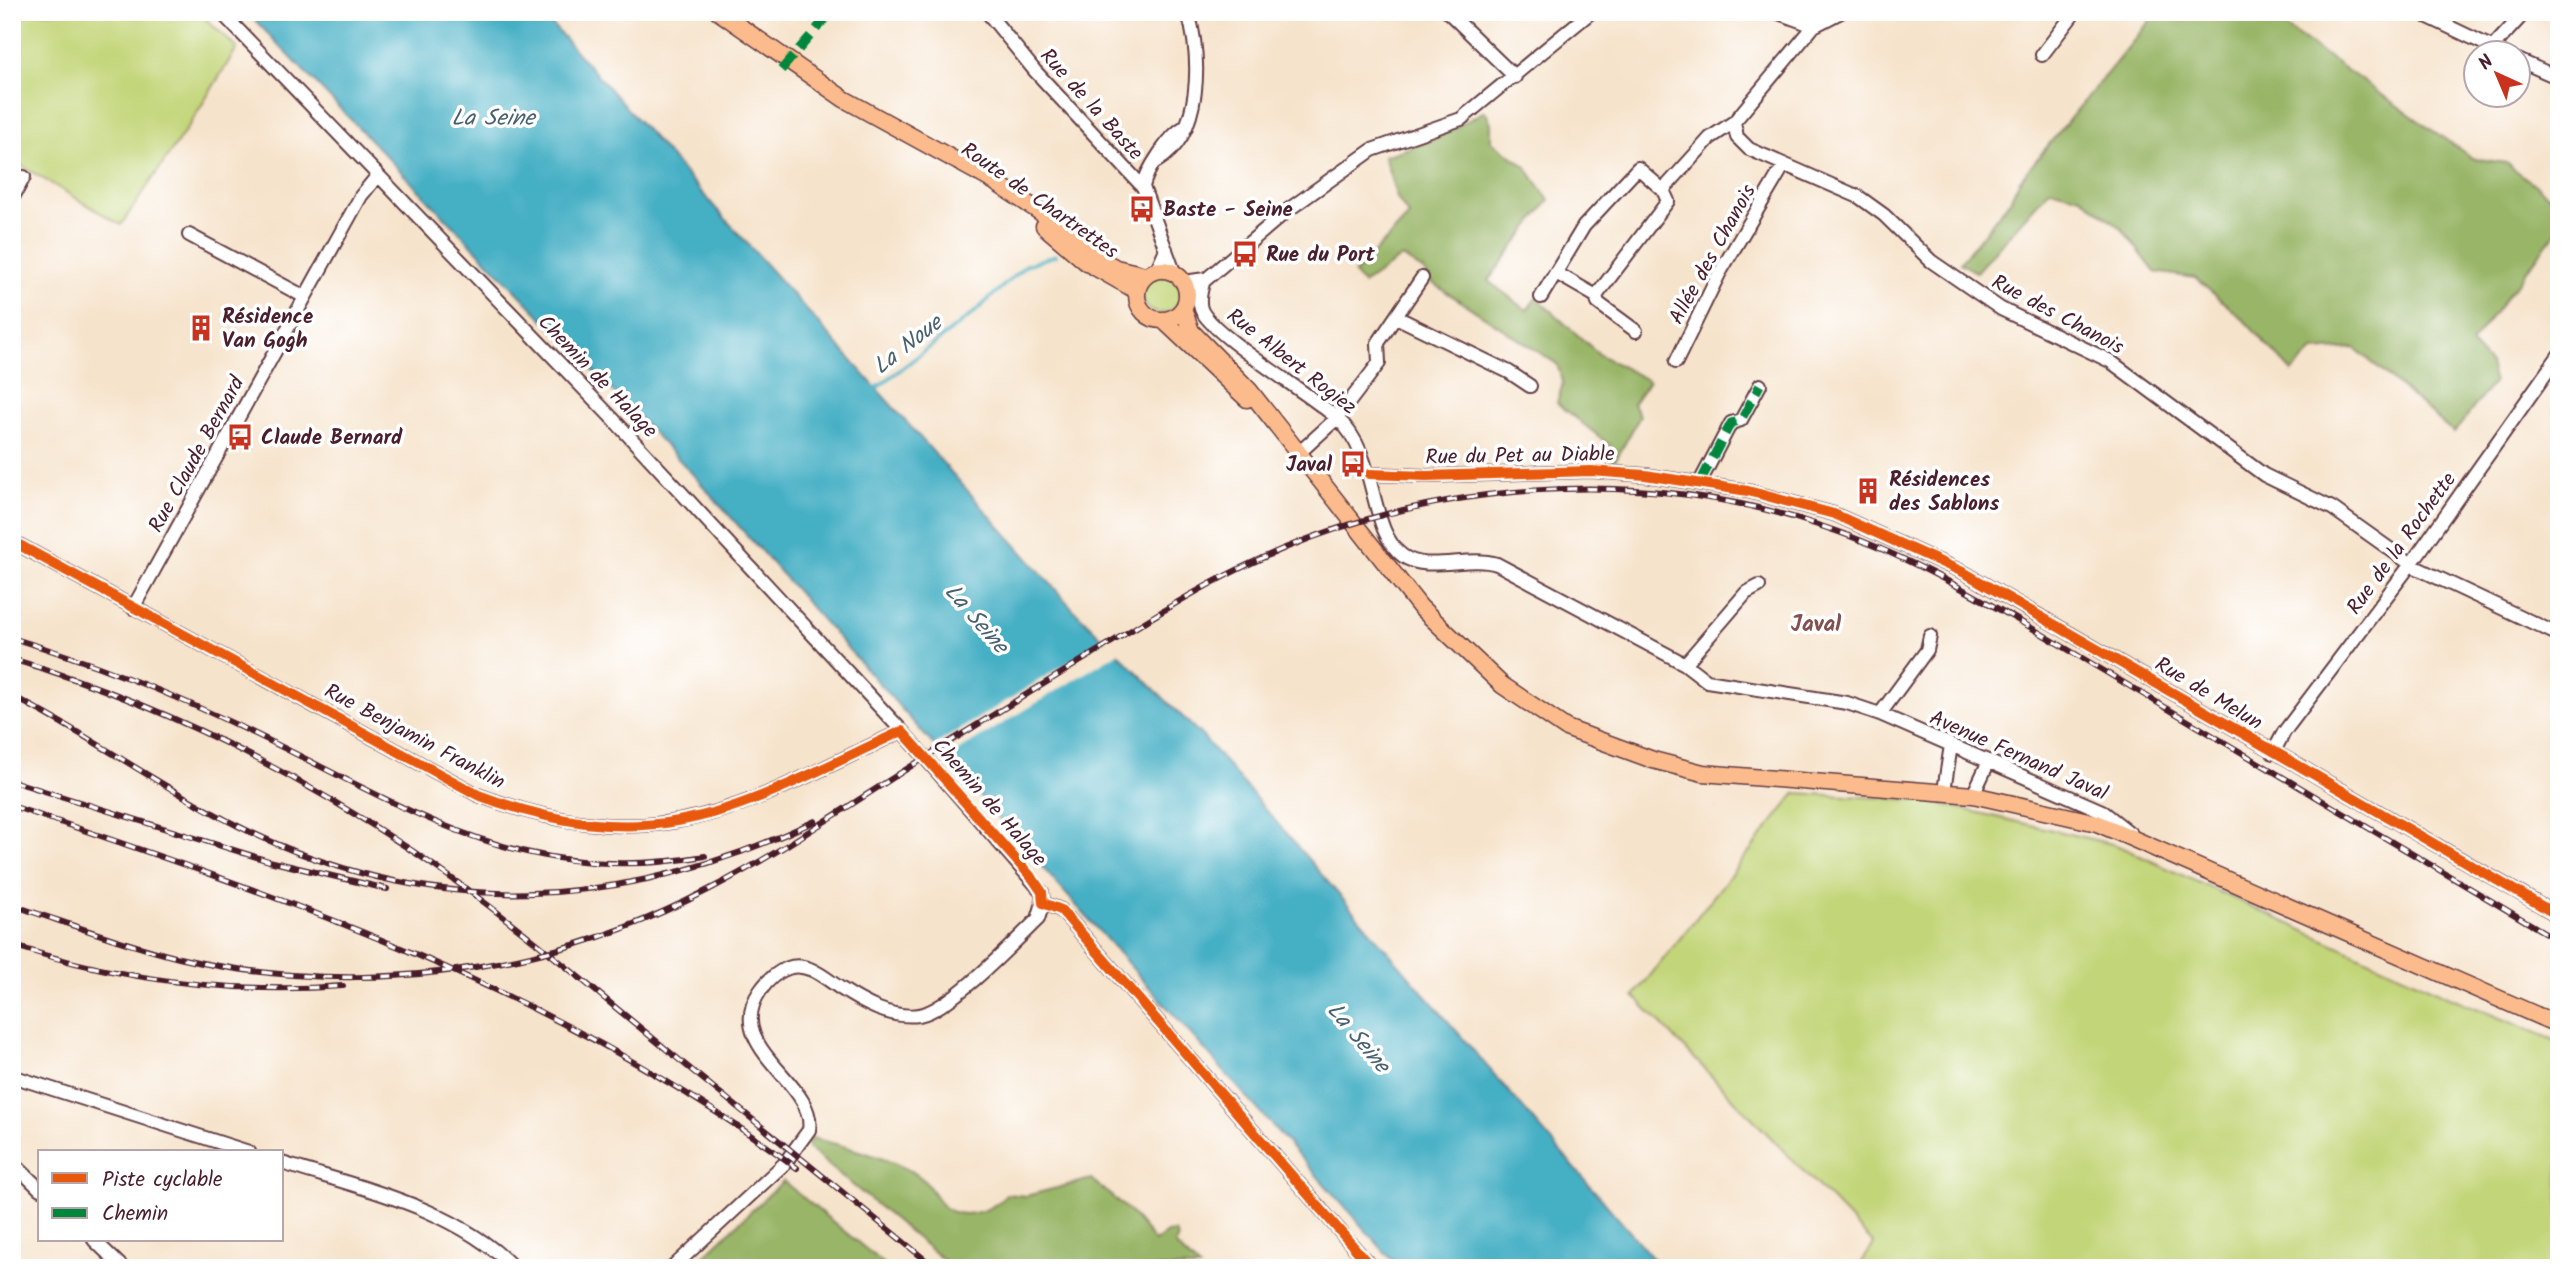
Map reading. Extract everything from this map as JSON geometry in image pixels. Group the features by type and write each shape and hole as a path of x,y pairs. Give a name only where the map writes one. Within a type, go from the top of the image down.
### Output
{"main road":[{"name":"Route de Chartrettes","path":"719,12 826,88 995,182 1052,220 1100,259 1116,268 1151,272"},
{"name":"Route de Chartrettes","path":"921,142 1051,231 1086,262 1136,291"},
{"path":"1266,412 1228,383 1163,320 1143,312 1136,291 1151,272 1179,277 1191,331 1236,374 1420,607 1463,651 1502,685 1566,728 1653,760 1703,773 1973,795 2096,823 2137,838 2559,1025"},
{"path":"1163,320 1184,306"}],"street":[{"name":"Chemin de Halage","path":"221,12 606,411 902,731 1033,879 1042,892 1043,902"},
{"name":"Rue de la Baste","path":"987,12 1035,71 1143,187"},
{"path":"1188,12 1194,43 1195,96 1192,113 1183,128 1182,138 1169,154 1157,161 1147,175 1143,187 1179,277 1206,280"},
{"path":"1448,12 1515,77"},
{"path":"1184,306 1206,280 1288,209 1372,150 1461,119 1591,12"},
{"path":"1776,12 1814,26"},
{"path":"1663,190 1710,138 1734,122 1814,26 1841,12"},
{"path":"2042,55 2075,12"},
{"path":"2418,12 2472,38"},
{"path":"2506,38 2525,12"},
{"path":"2532,66 2559,78"},
{"name":"Rue des Chanois","path":"1734,122 1737,137 1749,149 1859,197 1884,215 1931,261 2001,309 2110,361 2264,475 2332,508 2411,564 2447,584 2559,635"},
{"name":"Allée des Chanois","path":"1676,362 1732,251 1784,165"},
{"path":"1541,297 1584,226 1638,168 1663,190 1668,201 1596,296"},
{"name":"Rue Claude Bernard","path":"133,608 360,196 378,175"},
{"path":"12,199 24,177"},
{"path":"189,235 305,297"},
{"path":"1151,272 1166,249"},
{"path":"1556,272 1596,296 1598,303 1636,331"},
{"path":"1300,453 1337,418 1379,363 1378,343 1422,278"},
{"name":"Rue Albert Rogiez","path":"1206,280 1200,303 1208,319 1239,346 1303,389 1354,436 1370,474 1387,535 1404,556 1433,564 1480,559 1497,564 1661,651"},
{"path":"1396,317 1509,372 1530,386"},
{"name":"Rue de la Rochette","path":"2273,753 2284,732 2411,564 2559,355"},
{"path":"1700,482 1731,423 1741,420 1760,384"},
{"name":"Rue du Pet au Diable","path":"1370,474 1426,476 1591,471 1700,482 1748,491 1835,514"},
{"name":"Rue de Melun","path":"1835,514 1965,573 2559,916"},
{"name":"Rue Benjamin Franklin","path":"12,541 478,795 519,810 581,824 642,827 714,815 758,799 902,731"},
{"path":"1685,664 1746,593 1759,586"},
{"path":"1880,714 1927,650 1930,636"},
{"name":"Avenue Fernand Javal","path":"1661,651 1685,664 1707,681 1847,703 1880,714 2102,811 2137,838"},
{"path":"1944,792 1951,745"},
{"path":"1973,795 1989,761"},
{"path":"672,1268 784,1164 809,1130 806,1108 760,1045 750,1025 754,1002 766,982 783,970 803,966 880,1010 919,1015 940,1007 960,991 1038,919 1043,902 1061,910 1372,1268"},
{"path":"12,1076 243,1150"},
{"path":"12,1162 38,1187"},
{"path":"284,1164 431,1214 477,1239 514,1268"},
{"path":"96,1242 123,1268"}],"green space":[{"path":"12,12 198,12 237,48 190,124 121,225 12,160"},
{"path":"2157,12 2264,12 2472,158 2506,163 2559,203 2559,228 2471,344 2490,364 2494,381 2454,433 2355,348 2313,351 2292,372 2242,318 2195,278 2155,272 2122,229 2081,197 2050,189 1976,272 1960,263 2011,199 2019,181"},
{"path":"1485,111 1491,123 1491,141 1526,167 1549,200 1488,281 1527,310 1536,298 1600,355 1649,381 1633,404 1640,416 1614,463 1607,460 1611,446 1557,403 1563,383 1557,364 1431,282 1424,271 1402,257 1363,284 1354,274 1409,216 1397,198 1384,156 1431,141"},
{"path":"1161,275 1174,281 1180,294 1174,307 1161,313 1148,307 1142,294 1148,281"},
{"path":"1796,793 1928,801 2116,845 2452,998 2559,1042 2559,1268 1858,1268 1874,1244 1634,996"},
{"path":"812,1138 868,1154 910,1171 924,1181 943,1206 960,1214 990,1208 1006,1194 1026,1196 1091,1179 1130,1212 1155,1242 1167,1233 1175,1232 1178,1237 1175,1245 1199,1268 953,1268 809,1149 807,1144"},
{"path":"783,1181 889,1268 691,1268"}],"water":[{"name":"La Seine","path":"247,12 541,12 1073,609 1202,736 1661,1268 1399,1268 688,469"}],"pier":[{"path":"1108,638 1121,651 942,761 930,748"}],"waterway":[{"name":"La Noue","path":"874,390 975,312 1026,265 1056,255"}],"railway":[{"path":"12,905 179,958 268,973 357,977 402,975 446,971 535,955 588,941 638,922 733,877 1152,617 1260,559 1326,532 1395,512 1467,498 1539,490 1612,489 1684,495 1755,507 1824,527 1904,559 2030,627 2559,941"},
{"path":"12,638 101,668 188,703 411,811 464,833 519,850 576,861 638,863 705,856"},
{"path":"12,659 118,695 220,740 319,793 414,852 543,948 935,1268"},
{"path":"12,696 238,826 310,857 382,878 454,890 527,893 599,887 672,873 743,851 815,821"},
{"path":"12,781 269,861 387,889"},
{"path":"12,806 219,877 320,915 517,1000 612,1050 706,1105 797,1168"},
{"path":"12,945 93,967 176,982 259,988 343,986"}],"marked path":[{"path":"781,70 831,12"},
{"path":"1700,482 1731,423 1741,420 1760,385"}],"cycle path":[{"path":"1370,474 1426,476 1591,471 1645,475 1748,491 1834,514 1965,573 2559,916"},
{"path":"12,541 478,795 542,815 599,824 650,825 698,817 744,803 793,783 902,731 1033,879 1042,892 1043,903 1061,910 1372,1268"}],"place":[{"name":"Baste - Seine","path":"1142,209"},
{"name":"Rue du Port","path":"1245,254"},
{"name":"Résidence Van Gogh","path":"201,328"},
{"name":"Claude Bernard","path":"240,437"},
{"name":"Javal","path":"1353,464"},
{"name":"Résidences des Sablons","path":"1868,491"}],"district":[{"name":"Javal","path":"1816,623"}]}
